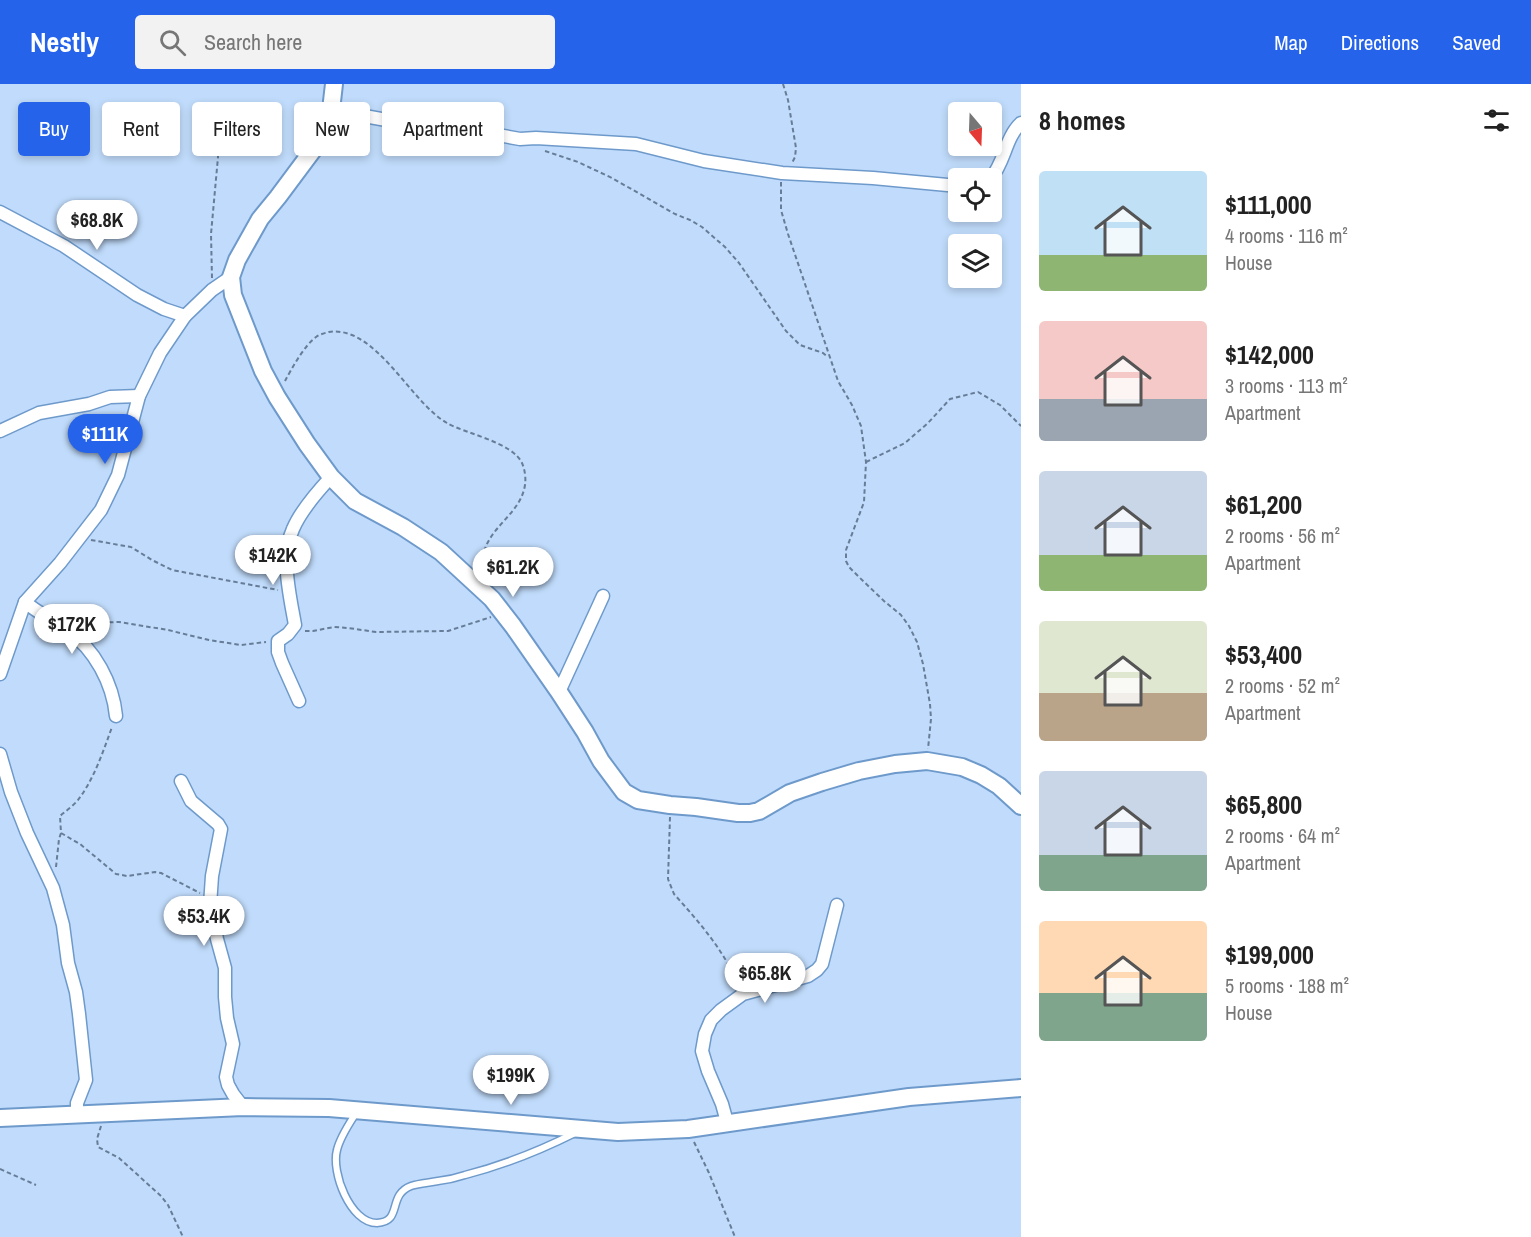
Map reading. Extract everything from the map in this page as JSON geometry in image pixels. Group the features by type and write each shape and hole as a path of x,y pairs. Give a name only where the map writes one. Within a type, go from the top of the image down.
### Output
{"street":[{"path":"332,102 334,84"},
{"path":"370,117 453,132 493,134 520,139 636,144 741,168 782,173 948,185"},
{"path":"998,168 1015,128 1021,123"},
{"path":"309,156 260,219 237,260 231,276 233,295 263,371 307,444 331,477 355,501 421,538 450,560 492,599 559,692 601,761 624,792 638,800 750,813 759,811 790,793 859,771 927,761 962,767 981,775 999,786 1021,806"},
{"path":"0,212 64,246 136,295 164,309 185,316"},
{"path":"0,674 25,602 60,563 101,510 118,475 139,396 160,353 185,316 212,290 231,276"},
{"path":"0,431 39,413 88,404 110,396 139,396"},
{"path":"299,701 278,652 278,641 295,625 287,576 289,545 292,530 314,495 331,477"},
{"path":"559,692 603,596"},
{"path":"25,602 69,631 96,660 106,677 116,717"},
{"path":"0,754 11,792 27,833 53,888 63,925 68,963 76,992 86,1080 77,1102 77,1115"},
{"path":"180,781 191,801 221,829 210,899 225,968 227,1018 233,1044 226,1077 232,1094 243,1107"},
{"path":"727,1122 702,1051 705,1034 711,1020 743,994 808,976 817,970 822,964 837,905"},
{"path":"0,1118 243,1107 329,1108 618,1132 688,1128 909,1097 1021,1088"}],"lane":[{"path":"357,1110 337,1149 338,1175 351,1206 362,1218 373,1222 384,1222 390,1218 399,1194 406,1188 464,1176 518,1160 581,1130"}],"path":[{"path":"783,84 796,148 795,157 790,166 782,173 781,210 838,381 861,426 867,462 864,502 846,550 846,561 859,577 901,615 917,642 930,704 927,761"},
{"path":"540,149 604,174 702,227 739,262 786,331 800,345 823,353 830,358"},
{"path":"212,290 211,234 218,156"},
{"path":"277,397 290,372 316,337 322,333 340,331 355,335 379,354 429,409 446,423 492,440 522,462 526,477 523,496 512,514 486,546 478,586"},
{"path":"867,462 904,443 928,423 950,399 978,392 1000,405 1021,426"},
{"path":"79,538 116,543 131,548 172,570 290,591"},
{"path":"295,625 300,630 313,631 334,627 376,632 448,631 503,613"},
{"path":"69,631 92,623 119,622 241,645 278,641"},
{"path":"53,888 61,833 60,816 78,800 88,784 116,717"},
{"path":"670,805 668,879 670,887 717,944 743,994"},
{"path":"61,833 81,844 116,874 127,876 161,873 210,899"},
{"path":"104,1114 97,1139 98,1147 119,1158 161,1196 168,1205 183,1237"},
{"path":"688,1128 735,1237"},
{"path":"0,1168 36,1185"}]}
